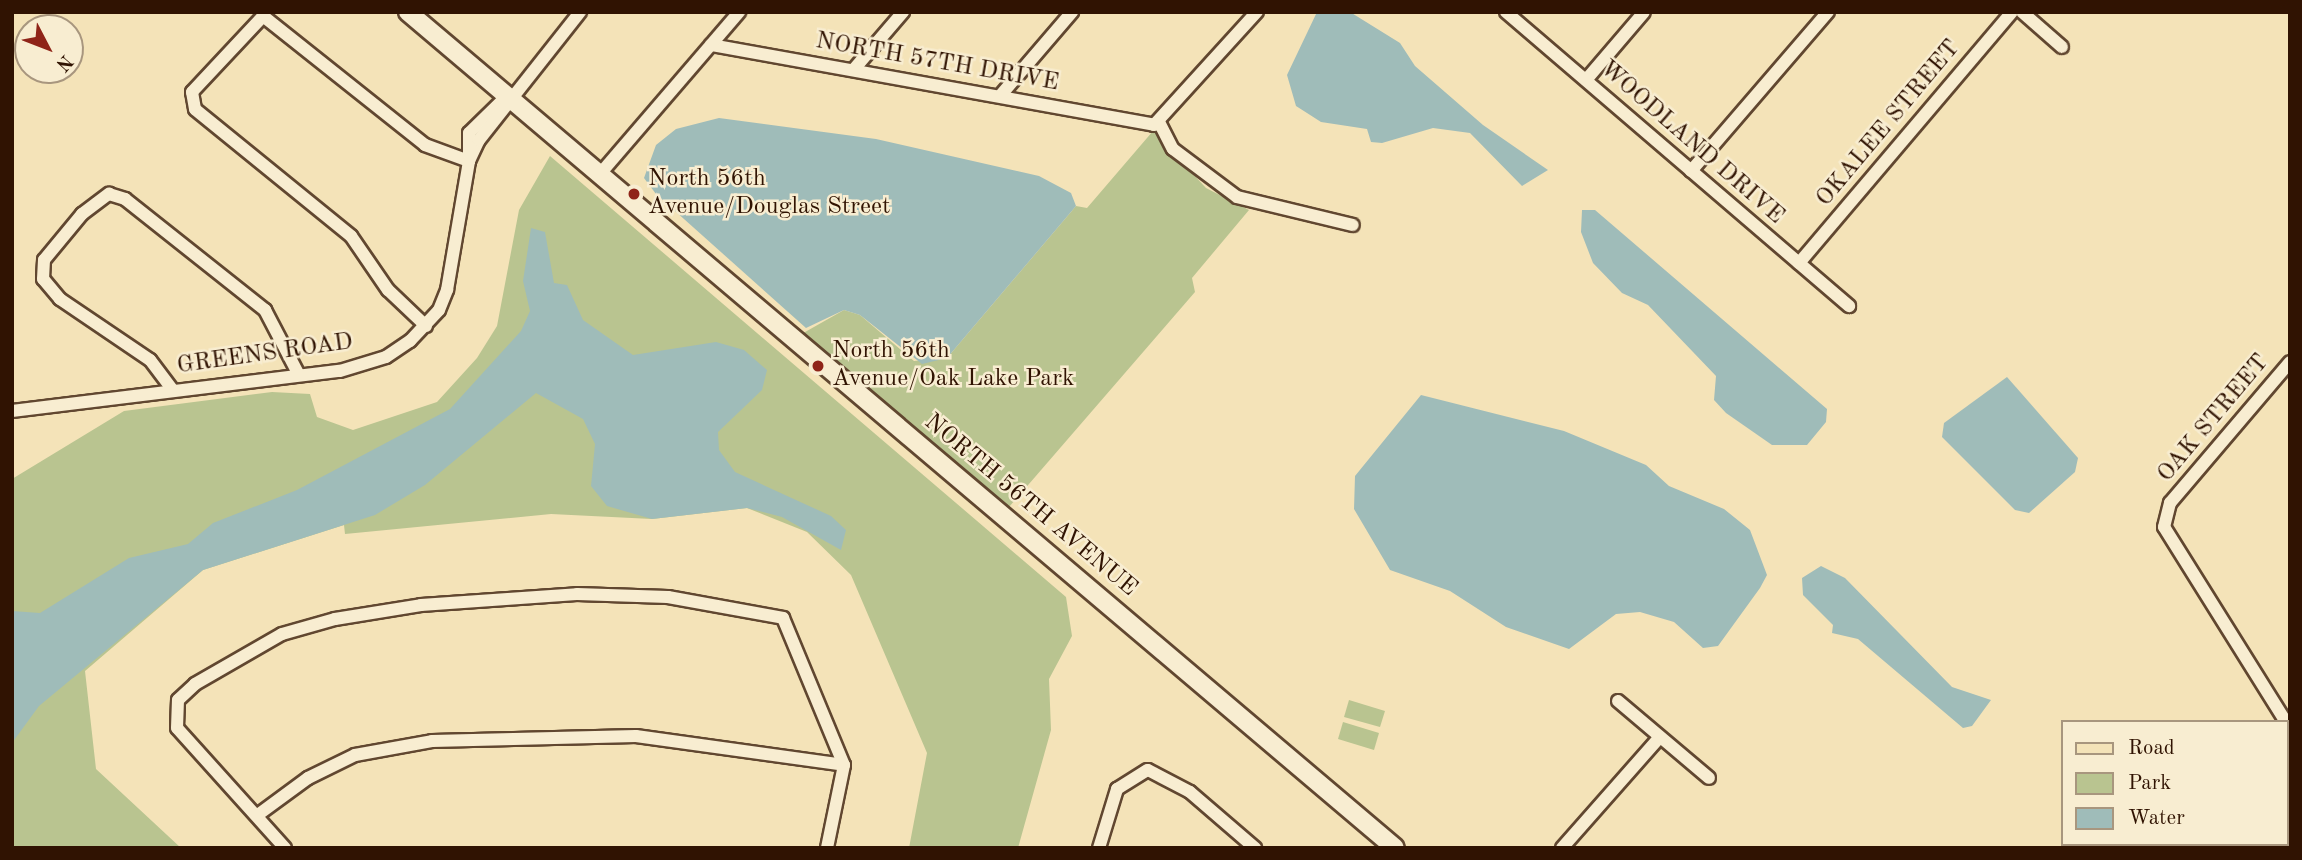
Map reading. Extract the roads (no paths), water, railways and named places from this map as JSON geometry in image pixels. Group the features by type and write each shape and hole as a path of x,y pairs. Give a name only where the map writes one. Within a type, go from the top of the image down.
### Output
{"street":[{"name":"GREENS ROAD","path":"12,411 298,373 340,371 386,357 426,326 447,290 469,161 478,132 580,12"},
{"path":"599,175 739,12"},
{"path":"855,68 903,12"},
{"path":"1000,96 1072,12"},
{"path":"1257,12 1156,123 1172,149 1237,197 1353,225"},
{"name":"WOODLAND DRIVE","path":"1506,12 1849,306"},
{"path":"1586,80 1644,12"},
{"path":"1691,171 1828,12"},
{"name":"OKALEE STREET","path":"1799,263 2012,12"},
{"path":"2022,12 2062,47"},
{"name":"NORTH 56TH AVENUE","path":"415,14 599,175 1395,848"},
{"path":"426,326 388,290 351,236 195,109 192,92 262,16 425,145 469,161"},
{"name":"NORTH 57TH DRIVE","path":"711,45 855,68 1156,123"},
{"path":"172,389 150,360 60,299 43,279 44,260 82,214 109,194 125,199 265,310 298,373"},
{"name":"OAK STREET","path":"2285,720 2164,527 2170,503 2290,362"},
{"path":"285,848 259,814 177,728 174,711 195,684 282,634 422,605 577,594 668,597 783,618 844,765 827,848"},
{"path":"1618,701 1709,778"},
{"path":"259,814 307,778 355,755 432,741 636,736 844,765"},
{"path":"1562,848 1660,737"},
{"path":"1099,848 1117,789 1132,775 1163,773 1255,848"}],"water":[{"path":"1317,12 1350,12 1400,43 1415,66 1483,125 1548,170 1522,186 1470,133 1433,128 1382,143 1371,142 1367,129 1321,122 1296,106 1287,75"},
{"path":"719,118 876,139 1039,176 1071,193 1076,206 947,358 922,364 860,315 844,310 806,328 656,194 644,178 656,145 676,129"},
{"path":"1582,210 1595,210 1827,409 1826,422 1807,445 1772,445 1726,413 1714,400 1716,376 1648,305 1622,293 1593,263 1581,232"},
{"path":"531,228 545,232 554,283 567,285 583,320 633,355 716,342 744,350 767,370 762,390 718,432 719,450 735,472 831,516 846,530 841,550 782,517 747,508 652,519 607,506 591,486 595,444 583,419 536,393 425,485 375,515 203,570 39,706 12,743 12,611 40,613 129,558 188,544 213,523 297,490 450,409 521,331 530,311 523,281"},
{"path":"2007,377 2078,458 2075,472 2029,513 2015,510 1942,437 1944,423"},
{"path":"1421,395 1564,431 1646,465 1669,486 1724,509 1750,530 1767,575 1760,588 1718,646 1703,648 1674,622 1640,612 1616,614 1569,649 1506,627 1450,591 1390,570 1354,509 1355,476"},
{"path":"1821,566 1845,578 1952,687 1991,700 1972,726 1963,728 1858,639 1832,633 1833,625 1803,595 1802,578"}],"place":[{"name":"North 56th Avenue/Douglas Street","path":"634,194"},
{"name":"North 56th Avenue/Oak Lake Park","path":"818,366"}]}
